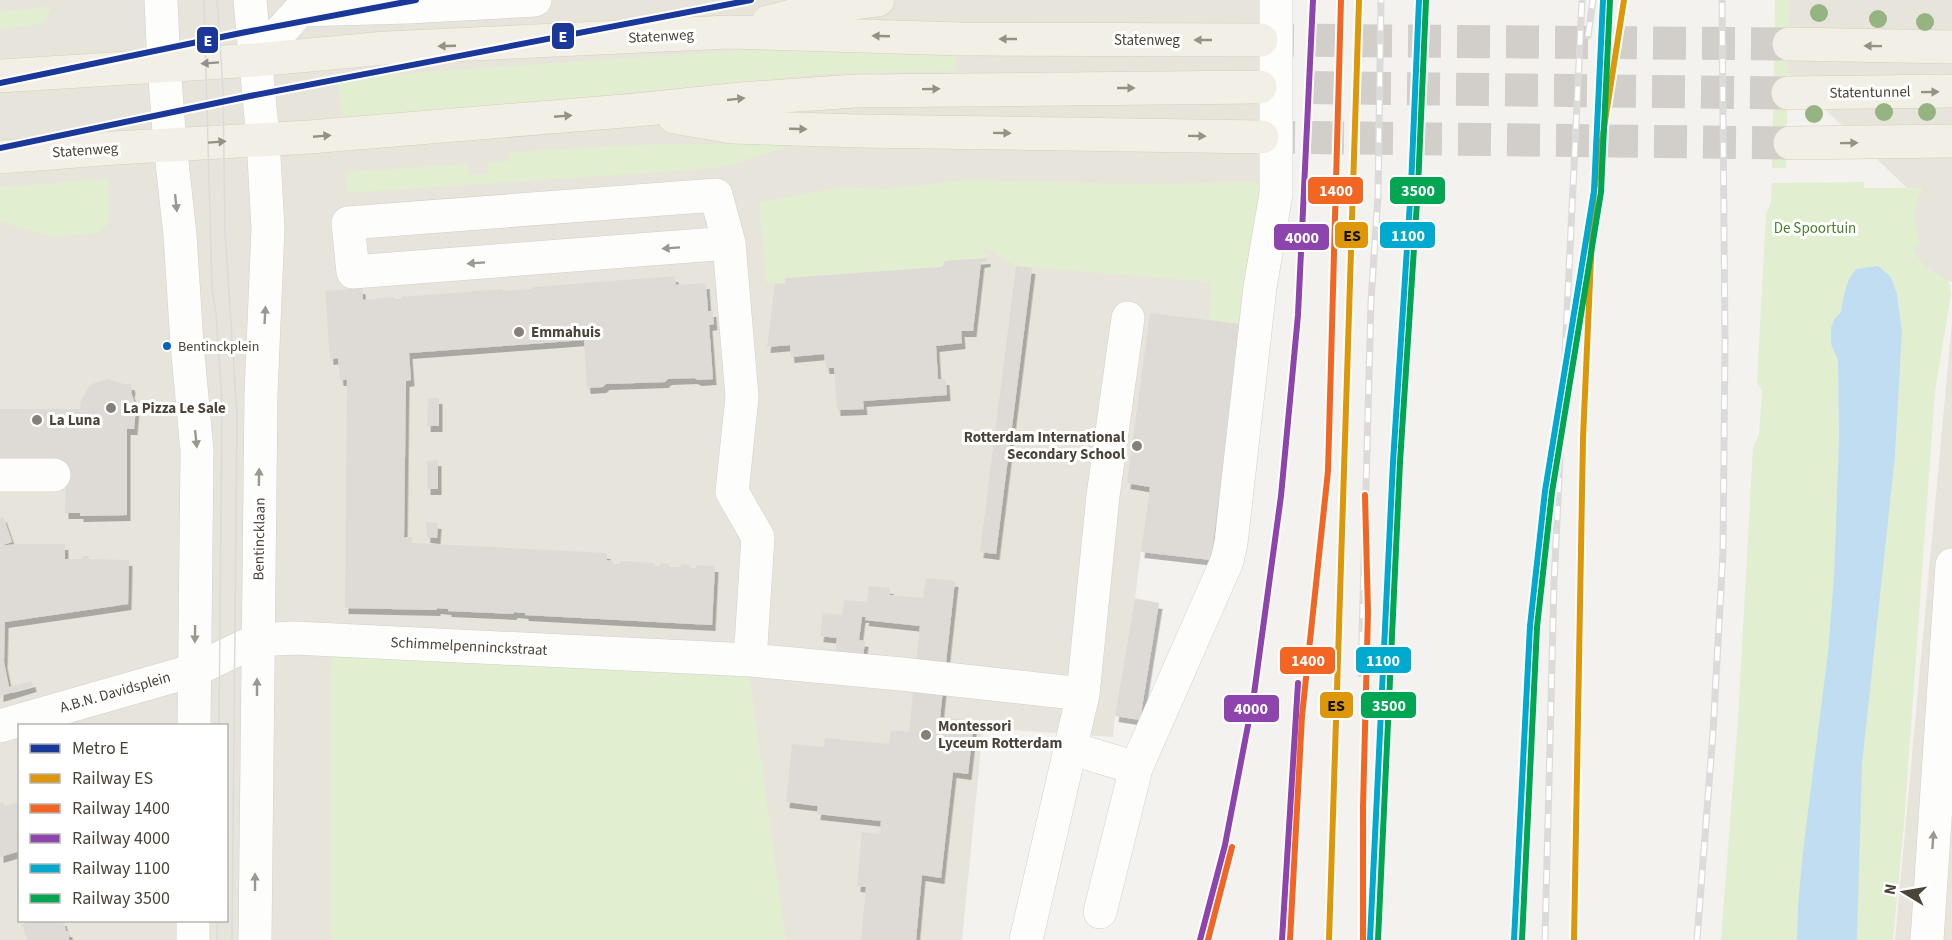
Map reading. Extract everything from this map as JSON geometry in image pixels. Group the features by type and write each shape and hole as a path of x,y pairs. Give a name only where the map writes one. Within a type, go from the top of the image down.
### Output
{"main road":[{"path":"729,32 816,3 878,0"},
{"name":"Statenweg","path":"255,60 386,48 729,32 961,39 1261,40"},
{"path":"1788,44 1952,47"},
{"path":"0,76 255,60"},
{"path":"170,144 636,110 855,90 1260,87"},
{"name":"Statentunnel","path":"1788,93 1952,92"},
{"path":"636,110 732,127 1262,137"},
{"path":"1790,143 1952,141"},
{"name":"Statenweg","path":"0,157 170,144"}],"street":[{"path":"161,0 170,144 198,451 194,724"},
{"path":"249,0 263,139"},
{"path":"255,60 300,10 535,0"},
{"path":"1100,912 1136,768 1227,561 1231,543 1260,287 1276,194 1276,0"},
{"name":"Bentincklaan","path":"255,940 261,394 268,228 263,139"},
{"path":"729,243 353,272 348,223 716,195 729,243 742,397 732,492 758,537 750,660"},
{"path":"1026,940 1083,694 1103,496 1128,318"},
{"path":"0,475 54,475"},
{"path":"1927,940 1952,565"},
{"name":"Schimmelpenninckstraat","path":"195,670 257,640 294,638 750,660 1083,694"},
{"name":"A.B.N. Davidsplein","path":"0,726 195,670"},
{"path":"1071,748 1136,768"},
{"path":"193,922 193,940"}],"shaded area":[{"path":"0,0 1270,0 1269,188 1219,497 1211,560 1141,552 1135,598 1159,603 1140,720 1115,716 1113,737 983,728 962,940 0,940"},
{"path":"1787,0 1952,0 1952,282 1926,271 1908,246 1908,189 1781,67"},
{"path":"1952,321 1952,940 1895,940"}],"green space":[{"path":"1775,0 1790,0 1786,168 1772,168"},
{"path":"52,6 43,24 0,29 0,12"},
{"path":"743,50 956,51 956,71 825,74 341,120 338,78"},
{"path":"657,144 794,144 731,165 706,169 347,193 345,172 467,164 468,175 488,174 489,163 509,161 509,152"},
{"path":"108,179 109,221 104,229 97,233 55,237 0,221 0,187"},
{"path":"964,180 1142,184 1254,182 1269,188 1240,324 1209,320 1211,282 1016,266 981,245 987,258 946,261 942,267 785,279 786,283 766,283 759,202 843,187 883,189"},
{"name":"De Spoortuin","path":"1864,182 1864,188 1923,188 1915,215 1920,244 1912,250 1926,267 1949,281 1951,294 1935,391 1904,824 1893,940 1857,940 1861,764 1895,456 1902,332 1897,294 1891,277 1878,266 1845,288 1841,313 1831,344 1838,360 1839,438 1834,575 1828,652 1798,905 1797,940 1721,940 1738,719 1753,447 1759,435 1762,391 1757,382 1766,214 1771,202 1772,183"},
{"path":"332,656 749,671 786,940 330,940 330,680"}],"water":[{"path":"1878,266 1891,277 1897,294 1902,332 1895,456 1862,764 1857,940 1797,940 1803,852 1828,652 1834,575 1839,438 1838,360 1831,344 1831,328 1835,318 1841,312 1844,294 1852,274 1856,269"}],"building":[{"path":"987,258 987,261 981,262 973,331 961,331 962,343 936,346 938,379 946,379 947,395 863,401 864,409 837,410 834,368 826,368 824,354 791,357 790,345 767,347 775,284 786,283 785,278 942,267 945,261"},
{"path":"1016,266 1032,268 996,554 980,552"},
{"path":"675,276 676,285 706,283 708,311 713,311 714,324 709,325 713,379 668,379 665,382 606,384 603,387 587,388 584,340 409,353 411,380 406,381 404,537 412,537 412,543 607,553 607,560 613,561 613,564 620,564 620,561 654,563 654,566 660,566 660,563 669,564 669,567 681,567 681,564 690,565 690,568 696,568 696,565 715,566 712,625 525,615 525,613 514,612 513,614 448,611 448,609 437,608 437,610 345,608 347,380 340,380 338,358 330,359 325,291 362,288 363,300 394,297 394,299 402,299 402,297 531,289"},
{"path":"1150,313 1240,324 1226,498 1219,497 1211,560 1141,552 1150,487 1127,483"},
{"path":"108,379 131,384 136,407 134,429 127,429 127,515 80,516 80,513 65,513 66,466 0,465 0,409 80,409 81,400 89,387"},
{"path":"428,398 439,398 439,426 427,426"},
{"path":"438,460 438,489 427,489 427,461"},
{"path":"3,516 12,542 0,546 0,518"},
{"path":"426,522 438,523 437,538 427,537"},
{"path":"65,544 65,559 82,559 82,556 89,556 89,559 129,560 128,604 5,622 4,662 9,687 32,681 33,686 0,696 0,546"},
{"path":"926,578 955,581 940,717 974,721 968,774 953,772 941,878 922,875 916,940 861,940 866,887 857,886 862,832 880,834 881,821 817,814 818,806 786,802 792,744 824,747 825,738 889,744 891,730 909,732 920,626 865,620 866,617 862,617 859,640 865,641 863,658 835,656 837,638 820,636 823,613 842,615 844,600 867,602 869,586 890,588 890,595 923,598"},
{"path":"1135,599 1159,603 1140,720 1115,716"},
{"path":"3,802 5,806 18,802 18,852 0,857 0,803"},
{"path":"64,922 66,931 69,931 69,940 27,940 22,924"}],"tunnel":[{"path":"1261,40 1789,44"},
{"path":"1260,87 1788,93"},
{"path":"1262,137 1790,143"}],"tram line":[{"path":"204,0 212,288 222,401 219,724"},
{"path":"217,0 223,89 225,232 237,415 232,940"},
{"path":"217,922 217,940"}],"railway":[{"path":"1361,674 1371,301 1378,196 1381,0"},
{"path":"1545,940 1554,583 1582,0"},
{"path":"1588,36 1593,0"},
{"path":"1697,940 1713,732 1723,553 1725,342 1722,0"}],"metro line":[{"name":"E","path":"0,83 241,33 416,0"},
{"name":"E","path":"0,148 250,96 751,0"}],"rail line":[{"name":"4000","path":"1200,940 1225,845 1254,694 1281,496 1298,315 1313,0"},
{"name":"1400","path":"1290,940 1302,716 1328,471 1341,0"},
{"name":"ES","path":"1329,940 1359,0"},
{"name":"1100","path":"1370,940 1393,462 1411,187 1419,0"},
{"name":"3500","path":"1378,940 1400,462 1418,187 1426,0"},
{"name":"1100","path":"1514,940 1530,626 1545,491 1594,191 1603,0"},
{"name":"3500","path":"1522,940 1537,627 1552,492 1601,192 1610,0"},
{"name":"ES","path":"1574,940 1583,438 1594,191 1624,0"},
{"name":"1400","path":"1363,940 1363,807 1368,612 1365,495"},
{"name":"4000","path":"1282,940 1298,683"},
{"name":"1400","path":"1208,940 1232,847"}],"place":[{"name":"Emmahuis","path":"519,332"},
{"name":"Bentinckplein","path":"167,346"},
{"name":"La Pizza Le Sale","path":"111,408"},
{"name":"La Luna","path":"37,420"},
{"name":"Rotterdam International Secondary School","path":"1137,446"},
{"name":"Montessori Lyceum Rotterdam","path":"926,735"}]}
